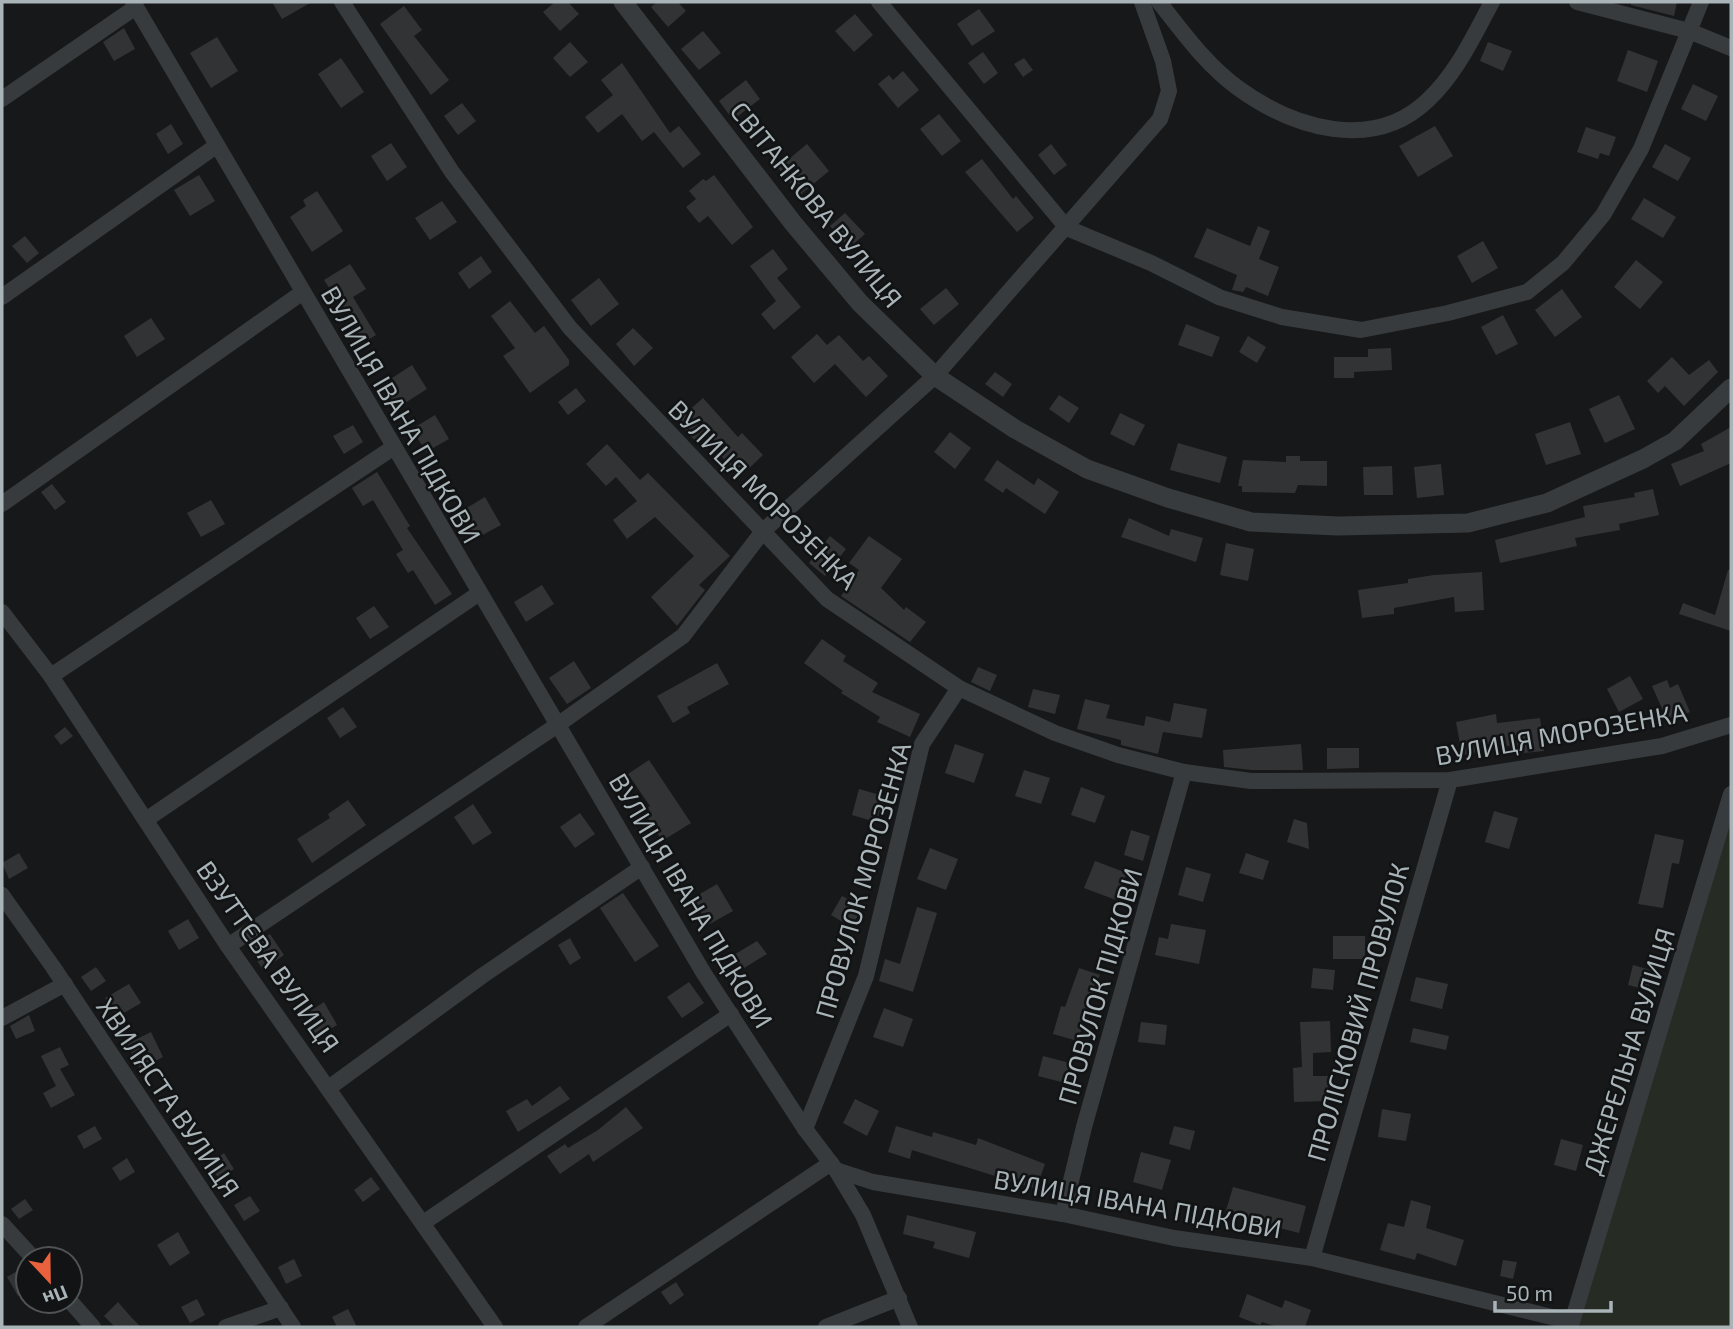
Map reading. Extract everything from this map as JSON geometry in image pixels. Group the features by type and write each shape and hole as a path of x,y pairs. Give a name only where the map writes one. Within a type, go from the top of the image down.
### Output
{"street":[{"name":"ВУЛИЦЯ МОРОЗЕНКА","path":"342,2 452,172 570,328 698,467 827,598 959,688 1055,733 1118,755 1184,772 1251,781 1450,780 1662,746 1731,725"},
{"name":"СВІТАНКОВА ВУЛИЦЯ","path":"623,2 793,223 860,303 935,376 1015,429 1087,469 1251,522 1338,526 1468,523 1547,503 1594,484 1675,440 1731,388"},
{"path":"878,2 1067,228 1151,263 1219,297 1282,317 1361,330 1448,313 1527,292 1563,263 1603,215 1640,149 1701,2"},
{"path":"228,946 556,726 683,636 763,531 935,376 1067,228 1160,118 1169,91 1163,61 1142,2"},
{"path":"1159,2 1199,52 1237,87 1284,117 1338,131 1377,129 1428,101 1460,61 1492,2"},
{"path":"1577,2 1689,31 1731,48"},
{"path":"2,99 134,4"},
{"name":"ВУЛИЦЯ ІВАНА ПІДКОВИ","path":"134,4 556,726 731,1014 805,1129 833,1166 873,1182 1063,1214 1174,1238 1312,1258 1572,1322"},
{"path":"2,297 216,146"},
{"path":"2,504 303,292"},
{"path":"51,676 394,447"},
{"path":"147,819 478,594"},
{"name":"ВЗУТТЄВА ВУЛИЦЯ","path":"2,612 51,676 228,946 330,1087 495,1327"},
{"name":"ПРОВУЛОК МОРОЗЕНКА","path":"805,1129 866,975 922,744 959,688"},
{"name":"ПРОВУЛОК ПІДКОВИ","path":"1063,1214 1084,1127 1184,772"},
{"name":"ПРОЛІСКОВИЙ ПРОВУЛОК","path":"1312,1258 1450,780"},
{"name":"ДЖЕРЕЛЬНА ВУЛИЦЯ","path":"1572,1322 1731,794"},
{"path":"330,1087 504,961 642,867"},
{"name":"ХВИЛЯСТА ВУЛИЦЯ","path":"2,895 65,984 293,1327"},
{"path":"2,1018 65,984"},
{"path":"422,1223 731,1014"},
{"path":"586,1327 833,1166 863,1215 910,1327"},
{"path":"2,1224 21,1245"},
{"path":"826,1327 899,1298"},
{"path":"226,1327 281,1308"}],"shaded area":[{"path":"1731,794 1731,1327 1570,1327"}],"building":[{"path":"272,2 312,2 282,19"},
{"path":"555,2 568,2 579,14 560,31 543,12"},
{"path":"657,2 678,2 686,11 668,27 651,7"},
{"path":"1631,2 1677,2 1674,16 1631,5"},
{"path":"404,6 422,30 414,36 449,80 431,95 380,24"},
{"path":"979,9 995,31 972,46 957,24"},
{"path":"855,14 873,35 854,52 835,31"},
{"path":"124,28 135,49 114,61 103,42"},
{"path":"703,31 721,53 699,70 681,49"},
{"path":"217,37 238,71 211,88 190,53"},
{"path":"570,42 588,62 570,77 553,58"},
{"path":"1488,42 1512,51 1503,71 1480,61"},
{"path":"1628,50 1658,61 1647,92 1617,81"},
{"path":"983,52 998,73 984,84 968,63"},
{"path":"341,58 364,92 341,108 318,74"},
{"path":"1024,58 1033,70 1023,77 1014,64"},
{"path":"622,63 670,133 679,126 701,154 683,168 654,132 642,141 622,114 598,133 585,117 613,95 601,80"},
{"path":"903,71 919,90 898,108 878,84 889,75 893,80"},
{"path":"746,80 760,99 733,120 719,101"},
{"path":"1693,84 1718,96 1706,121 1681,109"},
{"path":"462,103 476,121 458,135 444,116"},
{"path":"939,114 961,141 942,156 920,129"},
{"path":"171,124 183,144 168,154 156,134"},
{"path":"1435,126 1453,156 1418,177 1399,146"},
{"path":"1586,127 1616,137 1609,156 1600,153 1598,159 1577,152"},
{"path":"391,143 407,167 387,181 371,156"},
{"path":"807,144 829,171 800,195 778,168"},
{"path":"1051,144 1067,165 1054,175 1038,155"},
{"path":"1665,144 1691,158 1678,181 1652,167"},
{"path":"982,159 1013,199 1016,196 1034,218 1017,232 965,172"},
{"path":"199,175 215,201 190,216 174,190"},
{"path":"714,175 753,227 732,245 708,216 699,223 686,207 696,199 689,191 703,179 706,181"},
{"path":"317,191 343,231 312,252 290,217 306,206 303,200"},
{"path":"1644,198 1676,217 1663,238 1631,219"},
{"path":"442,201 457,222 430,240 415,218"},
{"path":"845,213 865,234 849,248 830,226"},
{"path":"1258,226 1270,231 1259,259 1279,267 1268,296 1246,287 1243,292 1232,290 1237,275 1194,257 1207,228 1250,246"},
{"path":"25,236 39,253 27,263 12,246"},
{"path":"1483,241 1498,268 1472,283 1457,256"},
{"path":"773,249 788,269 777,278 801,307 774,330 761,314 776,301 750,266"},
{"path":"481,256 492,272 469,289 458,273"},
{"path":"1636,260 1663,282 1640,309 1614,287"},
{"path":"350,264 366,289 353,297 376,335 358,346 345,325 351,321 324,280"},
{"path":"599,278 619,304 591,326 571,300"},
{"path":"946,288 959,304 934,325 920,309"},
{"path":"1562,289 1582,317 1555,337 1535,310"},
{"path":"510,301 535,333 544,326 569,360 569,365 530,393 503,356 515,348 491,316"},
{"path":"1503,315 1518,344 1496,355 1481,327"},
{"path":"151,318 165,339 137,357 124,336"},
{"path":"1186,324 1220,337 1212,357 1178,345"},
{"path":"633,328 653,348 634,366 616,344"},
{"path":"817,334 827,345 839,335 863,361 869,356 888,376 866,397 835,364 814,383 791,357"},
{"path":"1248,336 1266,347 1257,363 1239,352"},
{"path":"1391,348 1392,370 1354,372 1354,378 1334,378 1334,357 1368,357 1368,349"},
{"path":"1672,357 1689,375 1709,360 1718,372 1684,406 1665,386 1658,393 1647,381"},
{"path":"412,365 427,389 397,408 387,393 395,389 389,380"},
{"path":"995,372 1012,384 1003,397 985,384"},
{"path":"576,388 586,401 568,415 558,402"},
{"path":"1059,395 1079,408 1069,423 1049,409"},
{"path":"1619,395 1635,429 1605,443 1589,409"},
{"path":"703,398 738,437 742,433 763,455 741,476 704,439 698,444 677,421"},
{"path":"1120,413 1145,425 1134,446 1110,434"},
{"path":"435,415 449,439 426,452 412,429"},
{"path":"1570,422 1581,454 1546,465 1535,434"},
{"path":"353,425 363,442 344,454 333,436"},
{"path":"1731,427 1731,463 1680,486 1671,464 1704,451 1701,444"},
{"path":"950,432 971,448 955,469 934,452"},
{"path":"1178,443 1227,457 1220,483 1170,470"},
{"path":"607,444 640,480 648,473 730,556 699,585 705,590 677,626 651,597 694,556 655,517 627,539 613,520 637,501 616,477 606,486 586,464"},
{"path":"1286,456 1300,456 1300,461 1327,461 1327,486 1298,485 1295,493 1242,492 1242,486 1238,486 1243,460 1286,462"},
{"path":"997,460 1034,485 1038,478 1059,492 1045,514 1006,488 1003,493 984,480"},
{"path":"1441,464 1444,495 1417,498 1414,467"},
{"path":"1392,466 1393,495 1364,495 1363,467"},
{"path":"377,472 410,526 407,528 452,594 435,605 413,570 408,573 396,554 403,550 373,500 363,506 352,488"},
{"path":"52,484 66,502 55,510 41,492"},
{"path":"1653,489 1659,515 1619,524 1620,530 1575,538 1577,546 1500,563 1495,540 1585,517 1583,506 1635,497 1634,493"},
{"path":"485,497 501,525 475,539 460,512"},
{"path":"211,500 225,524 201,537 187,513"},
{"path":"1129,518 1169,536 1171,529 1203,538 1196,562 1121,537"},
{"path":"830,536 846,549 825,576 809,563"},
{"path":"869,536 902,559 881,588 904,610 906,607 926,622 910,642 841,596 859,570 849,563"},
{"path":"1226,543 1254,549 1248,581 1220,575"},
{"path":"1728,570 1731,570 1731,631 1679,614 1683,603 1715,615"},
{"path":"1482,572 1484,610 1455,612 1454,597 1394,608 1394,614 1362,618 1358,590 1408,583 1408,579 1434,575"},
{"path":"542,585 554,604 526,622 514,602"},
{"path":"374,606 389,627 370,639 356,618"},
{"path":"822,639 846,656 843,661 878,683 872,692 920,714 910,737 877,722 880,717 841,693 843,691 804,663"},
{"path":"574,661 591,688 567,704 549,678"},
{"path":"717,663 729,684 687,707 690,713 673,723 657,696"},
{"path":"978,667 997,675 990,691 971,682"},
{"path":"1630,676 1643,699 1619,712 1607,689"},
{"path":"1667,680 1670,688 1678,684 1690,712 1668,722 1652,686"},
{"path":"1033,689 1060,695 1055,714 1028,707"},
{"path":"1085,699 1110,705 1106,718 1144,726 1146,716 1170,722 1174,703 1207,709 1202,738 1163,732 1158,754 1121,745 1121,740 1077,729"},
{"path":"343,707 357,727 340,738 327,718"},
{"path":"1496,714 1497,723 1540,718 1544,751 1514,754 1513,745 1462,755 1456,722"},
{"path":"65,727 73,736 61,745 54,736"},
{"path":"955,744 984,754 974,783 945,773"},
{"path":"1301,744 1303,770 1224,767 1223,750"},
{"path":"1327,748 1359,748 1359,768 1327,769"},
{"path":"649,760 691,823 662,841 643,810 650,806 628,774"},
{"path":"1024,770 1050,778 1041,804 1015,796"},
{"path":"1081,787 1105,796 1095,823 1071,815"},
{"path":"859,789 887,797 879,823 852,815"},
{"path":"348,800 366,825 312,863 297,839 330,818 328,814"},
{"path":"473,804 492,833 473,845 454,817"},
{"path":"1494,811 1518,818 1509,849 1485,842"},
{"path":"580,813 595,834 575,848 560,827"},
{"path":"1294,819 1307,823 1309,849 1287,842"},
{"path":"1131,830 1150,836 1143,861 1124,855"},
{"path":"1655,834 1684,840 1679,864 1672,863 1663,908 1638,904"},
{"path":"930,848 958,859 946,890 917,879"},
{"path":"19,853 28,868 9,879 2,863"},
{"path":"1246,853 1269,861 1263,880 1239,873"},
{"path":"1095,861 1127,873 1116,900 1084,888"},
{"path":"1186,867 1211,874 1203,902 1178,895"},
{"path":"717,884 733,911 708,925 693,898"},
{"path":"623,893 659,946 635,962 600,908"},
{"path":"842,896 863,907 851,927 831,915"},
{"path":"917,907 937,913 913,992 879,981 885,959 900,964"},
{"path":"188,919 199,938 179,950 168,931"},
{"path":"1171,924 1206,930 1199,964 1155,955 1159,937 1168,939"},
{"path":"270,934 284,955 263,970 249,948"},
{"path":"1333,936 1365,936 1365,959 1333,959"},
{"path":"570,938 581,958 570,965 558,945"},
{"path":"757,941 767,954 741,970 732,956"},
{"path":"1633,965 1654,971 1648,990 1628,985"},
{"path":"96,967 106,981 91,991 81,977"},
{"path":"1079,968 1100,975 1091,993 1078,1041 1053,1034 1061,1006 1065,1007"},
{"path":"1313,968 1335,970 1333,990 1311,988"},
{"path":"1416,977 1448,984 1442,1009 1410,1001"},
{"path":"689,982 704,1003 682,1018 667,997"},
{"path":"129,984 141,1003 117,1017 105,998"},
{"path":"324,1002 337,1025 317,1037 304,1015"},
{"path":"884,1008 913,1019 903,1047 873,1037"},
{"path":"29,1015 35,1031 16,1039 10,1026"},
{"path":"1330,1021 1331,1052 1313,1053 1313,1076 1328,1076 1329,1101 1294,1102 1293,1068 1302,1067 1300,1022"},
{"path":"1141,1022 1167,1025 1165,1045 1138,1042"},
{"path":"1413,1028 1449,1036 1446,1050 1410,1042"},
{"path":"151,1032 163,1057 140,1069 127,1044"},
{"path":"60,1047 69,1065 60,1069 75,1095 51,1108 43,1093 56,1086 41,1056"},
{"path":"1043,1056 1070,1063 1065,1083 1038,1076"},
{"path":"560,1086 570,1099 518,1132 506,1111 527,1099 532,1106"},
{"path":"855,1099 879,1111 867,1136 843,1123"},
{"path":"626,1107 643,1128 593,1162 589,1154 560,1174 547,1156 565,1144 568,1148 598,1130"},
{"path":"1382,1109 1411,1114 1406,1141 1378,1137"},
{"path":"95,1126 102,1139 84,1149 77,1136"},
{"path":"896,1126 932,1137 933,1132 976,1145 978,1138 1045,1164 1036,1189 912,1150 910,1159 888,1152"},
{"path":"1174,1126 1195,1131 1190,1150 1169,1144"},
{"path":"1561,1139 1583,1145 1576,1171 1554,1165"},
{"path":"1141,1152 1171,1160 1162,1190 1133,1182"},
{"path":"224,1153 234,1169 219,1179 209,1164"},
{"path":"127,1158 135,1172 120,1181 112,1168"},
{"path":"371,1177 380,1189 363,1202 354,1190"},
{"path":"1233,1187 1306,1206 1299,1233 1225,1214"},
{"path":"250,1196 260,1211 244,1221 234,1205"},
{"path":"25,1199 33,1210 19,1219 11,1209"},
{"path":"1411,1200 1431,1206 1426,1228 1464,1240 1456,1266 1417,1253 1415,1260 1380,1250 1388,1223 1404,1227"},
{"path":"907,1215 976,1232 969,1258 933,1248 935,1242 903,1234"},
{"path":"178,1232 190,1253 170,1266 157,1245"},
{"path":"294,1259 302,1276 286,1284 278,1267"},
{"path":"1503,1260 1517,1262 1513,1279 1500,1276"},
{"path":"14,1273 14,1289 7,1277"},
{"path":"676,1282 684,1295 670,1305 661,1292"},
{"path":"1247,1294 1282,1308 1285,1300 1311,1310 1305,1327 1278,1327 1262,1322 1260,1325 1239,1317"},
{"path":"197,1299 205,1315 190,1323 181,1307"},
{"path":"118,1302 141,1327 115,1327 104,1316"},
{"path":"348,1309 357,1327 337,1327 332,1317"}]}
